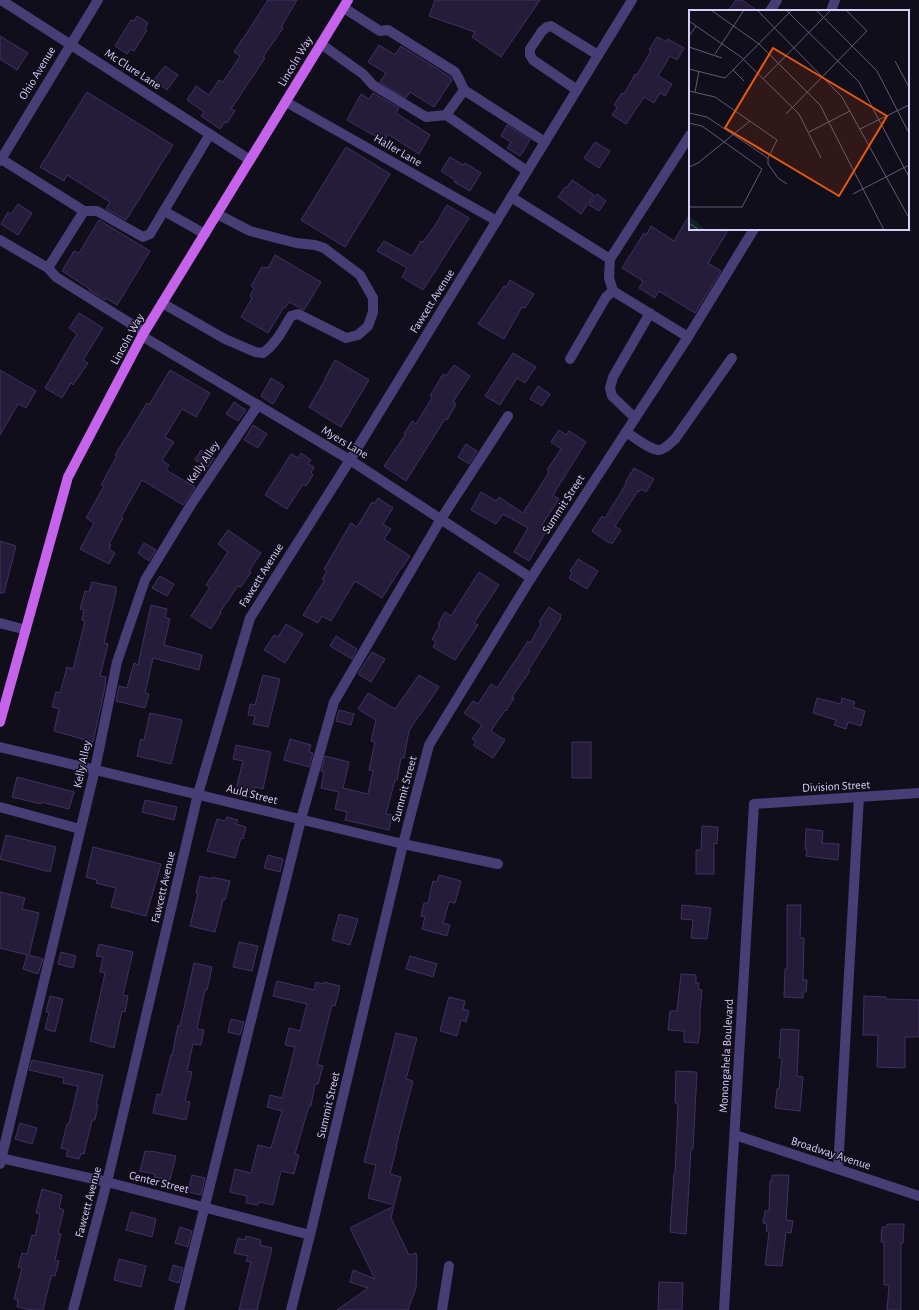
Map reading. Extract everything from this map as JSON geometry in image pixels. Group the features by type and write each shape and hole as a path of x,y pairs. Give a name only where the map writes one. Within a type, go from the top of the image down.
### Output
{"main road":[{"name":"Lincoln Way","path":"0,722 68,477 143,334 346,4"}],"street":[{"name":"Mc Clure Lane","path":"1,0 250,160"},
{"name":"Ohio Avenue","path":"1,160 98,0"},
{"name":"Fawcett Avenue","path":"73,1310 107,1182 198,794 250,618 350,460 632,0"},
{"path":"771,10 777,0"},
{"path":"831,10 835,0"},
{"path":"346,4 380,31 388,30 455,72 464,90 545,142"},
{"path":"577,90 533,60 530,55 530,50 542,30 551,26 598,55"},
{"path":"321,44 363,74 373,85 426,117 446,116 528,171"},
{"path":"446,116 464,90"},
{"name":"Haller Lane","path":"286,102 497,221"},
{"path":"1,160 84,211 97,210 143,237 150,234 210,134"},
{"path":"688,337 613,291 609,278 610,259 689,137"},
{"path":"511,197 610,259"},
{"path":"48,268 84,211"},
{"path":"164,211 204,234"},
{"path":"162,302 225,339 255,352 263,353 276,340 291,316 298,314 346,338 358,335 368,326 373,312 373,298 360,275 324,248 315,245 296,243 250,230 217,214"},
{"name":"Summit Street","path":"291,1310 403,844 429,745 531,578 688,337 753,230"},
{"name":"Myers Lane","path":"0,240 48,268 56,277 143,334 350,460 531,578"},
{"path":"570,359 606,297 613,291"},
{"path":"635,418 612,396 610,388 613,377 650,313"},
{"path":"626,432 651,448 659,450 666,447 675,439 732,358"},
{"name":"Kelly Alley","path":"0,1160 95,770 117,662 145,580 192,503 258,405"},
{"path":"179,1310 301,819 334,702 442,519 508,416"},
{"path":"0,623 26,630"},
{"name":"Auld Street","path":"0,747 403,844 498,864"},
{"name":"Division Street","path":"754,804 919,794"},
{"path":"838,1169 859,797"},
{"name":"Monongahela Boulevard","path":"724,1310 754,804"},
{"path":"0,807 80,829"},
{"name":"Broadway Avenue","path":"735,1135 919,1196"},
{"name":"Center Street","path":"0,1160 107,1182 310,1235"},
{"path":"442,1310 449,1266"}],"building":[{"path":"268,0 297,0 281,27 283,28 263,57 265,58 231,109 235,111 227,123 225,122 220,129 201,116 204,112 187,100 196,86 209,95 219,80 223,82 240,56 234,52"},
{"path":"435,0 540,0 501,57 472,37 475,32 429,16"},
{"path":"736,0 742,0 757,10 729,10"},
{"path":"137,16 148,23 145,29 147,30 134,51 131,49 127,54 115,46 131,20 134,21"},
{"path":"0,36 28,53 17,70 0,59"},
{"path":"657,37 667,42 668,39 684,48 677,60 670,56 658,76 672,84 665,96 660,93 654,103 644,97 626,124 612,115 617,108 614,105 622,93 624,94 635,74 637,75 651,51 649,50"},
{"path":"379,45 395,55 401,46 450,77 452,80 434,107 410,92 406,98 380,82 386,73 368,62"},
{"path":"165,66 178,75 167,90 154,80"},
{"path":"87,92 173,145 126,220 106,209 110,202 67,175 64,181 40,167"},
{"path":"373,93 399,108 396,113 430,135 419,154 388,134 384,141 347,120 361,94 369,99"},
{"path":"507,125 530,140 520,156 507,148 511,142 501,136"},
{"path":"595,142 610,151 599,168 584,158"},
{"path":"346,147 390,174 345,247 301,220"},
{"path":"450,157 463,165 465,163 481,173 470,191 454,182 455,180 441,171"},
{"path":"572,180 594,195 581,214 558,197"},
{"path":"597,194 606,201 599,211 589,205"},
{"path":"18,204 32,213 18,235 1,224 8,212 11,214"},
{"path":"447,205 469,218 423,290 402,277 407,268 377,251 384,241 412,256 421,241 423,242 436,224"},
{"path":"689,216 689,230 728,230 708,263 721,271 695,313 659,291 655,298 639,288 643,281 622,268 644,233 646,235 651,226 674,241"},
{"path":"99,220 150,251 117,305 106,298 105,300 62,271 74,251 79,253"},
{"path":"275,255 321,282 304,310 289,302 285,308 284,307 268,333 241,317 252,298 250,296 254,288 251,286 262,267 268,268"},
{"path":"510,280 534,294 525,308 522,307 504,339 478,324 504,286 506,287"},
{"path":"79,313 103,328 83,360 88,363 73,385 71,383 62,398 45,388 77,334 69,328"},
{"path":"513,353 536,367 525,383 517,378 500,405 485,396"},
{"path":"335,360 369,380 341,427 309,407"},
{"path":"454,365 470,376 453,402 456,404 447,420 445,419 406,481 384,466 405,435 404,434 412,421 416,424 432,398 430,396 443,374 446,376"},
{"path":"0,370 36,391 26,408 18,404 0,435"},
{"path":"170,370 210,393 196,417 182,409 165,437 174,442 162,460 169,465 166,470 195,487 183,505 142,480 121,517 123,518 109,544 111,545 109,549 115,553 109,564 80,549 94,523 86,518 104,486 101,485 117,456 115,455 147,403 149,405"},
{"path":"271,378 284,386 273,404 261,396"},
{"path":"538,386 550,394 542,406 530,399"},
{"path":"234,402 246,410 238,421 226,414"},
{"path":"253,425 267,434 258,448 244,440"},
{"path":"559,430 566,435 569,431 586,442 553,495 559,499 542,525 548,528 529,561 514,552 528,528 503,514 496,524 471,510 481,492 496,501 499,497 523,513 549,472 547,470 561,449 551,442"},
{"path":"466,444 477,451 469,464 458,457"},
{"path":"201,450 214,458 208,467 195,460"},
{"path":"301,453 311,460 308,464 314,467 311,473 313,475 306,486 303,484 287,509 265,495 291,454 298,458"},
{"path":"634,468 654,479 646,492 641,489 639,492 638,491 615,526 621,530 612,544 592,531 602,516 605,518"},
{"path":"378,498 393,508 383,524 391,529 384,539 410,556 382,598 355,581 331,621 322,616 318,623 303,615 325,580 322,579 327,571 324,569 351,523 357,527 372,502 374,504"},
{"path":"228,530 261,553 249,571 251,572 241,587 238,586 220,612 221,613 211,629 191,616 210,587 206,585 228,552 218,544"},
{"path":"0,541 16,546 4,593 0,593"},
{"path":"144,543 156,550 149,561 138,553"},
{"path":"578,559 598,571 587,589 569,578 572,573 570,571"},
{"path":"479,572 499,585 474,623 478,625 455,660 433,647 436,642 432,639 445,612 451,616"},
{"path":"160,576 174,584 167,596 152,588"},
{"path":"92,582 116,587 104,643 108,644 100,676 106,677 106,683 93,742 54,731 59,709 52,707 56,692 60,693 67,667 73,669 85,621 82,620 84,610 80,609 85,591 89,592"},
{"path":"151,605 167,609 165,617 170,619 164,645 202,655 199,670 153,658 145,693 149,694 145,708 116,701 119,686 127,688 134,663 138,665"},
{"path":"549,607 561,615 561,618 528,671 530,671 512,697 514,698 506,711 505,710 491,731 505,740 493,758 473,745 476,741 472,739 482,725 464,713 473,701 478,704 491,684 497,688 528,641 530,643 541,624 539,622"},
{"path":"286,624 303,634 285,663 264,650 274,635 278,637"},
{"path":"336,636 357,649 352,659 330,646"},
{"path":"372,652 385,659 371,682 358,674"},
{"path":"263,675 280,679 268,727 253,724 255,716 248,715 250,704 255,705"},
{"path":"419,675 439,687 409,731 404,758 401,758 397,780 395,780 386,814 392,815 389,830 345,820 347,812 335,809 339,792 321,788 324,772 321,771 325,756 349,762 343,788 368,794 373,771 369,770 375,742 371,741 376,720 358,709 368,693 395,709"},
{"path":"817,698 841,704 842,698 855,702 853,707 865,711 861,726 848,722 846,729 834,725 836,720 813,713"},
{"path":"339,710 354,714 351,725 336,721"},
{"path":"150,713 182,720 171,764 137,756 141,739 144,740"},
{"path":"290,739 311,745 309,752 313,753 309,767 284,760"},
{"path":"572,742 591,742 591,778 572,778"},
{"path":"236,745 271,752 263,789 255,787 253,793 236,789 243,761 233,759"},
{"path":"17,777 74,792 69,809 12,797"},
{"path":"145,800 177,807 174,820 142,812"},
{"path":"227,817 238,820 236,824 246,827 235,858 207,851 217,819 225,821"},
{"path":"702,826 718,827 717,844 714,843 714,874 696,874 696,850 701,850"},
{"path":"806,829 823,831 822,843 839,844 838,860 806,856"},
{"path":"6,835 56,847 50,872 0,859"},
{"path":"93,847 161,864 146,916 111,907 116,888 96,883 97,880 86,877"},
{"path":"268,855 283,859 280,872 264,868"},
{"path":"439,875 461,881 455,903 449,902 443,923 450,925 447,936 422,929 425,917 421,916 424,903 428,903 433,881 437,882"},
{"path":"200,876 230,881 225,900 223,900 215,932 190,926 198,893 196,893"},
{"path":"0,892 25,898 22,909 39,913 29,955 43,959 38,974 23,969 27,955 0,948"},
{"path":"682,905 711,908 707,939 691,938 693,920 681,919"},
{"path":"787,905 801,905 800,938 804,938 803,980 807,980 806,992 803,992 803,998 784,997 785,969 787,969"},
{"path":"339,914 358,919 350,945 332,940"},
{"path":"239,942 258,946 252,971 233,967"},
{"path":"99,944 133,952 123,995 128,996 125,1012 122,1011 114,1048 90,1041 105,973 100,972 103,957 96,956"},
{"path":"61,952 76,956 73,968 58,964"},
{"path":"410,956 437,964 433,977 406,969"},
{"path":"194,963 212,967 207,990 205,990 197,1029 204,1030 201,1045 193,1044 187,1071 192,1072 185,1101 190,1102 186,1120 153,1113 157,1094 161,1095 171,1055 172,1056 178,1025 180,1026"},
{"path":"681,974 696,975 696,983 699,983 698,989 702,990 698,1043 684,1042 684,1031 668,1030 670,1011 677,1011"},
{"path":"277,981 314,990 316,982 323,984 324,982 340,986 335,1006 332,1005 317,1065 323,1066 318,1084 315,1084 311,1106 309,1106 295,1154 299,1155 294,1174 281,1171 273,1205 259,1202 258,1205 246,1203 247,1196 230,1192 235,1169 251,1173 258,1145 271,1148 282,1111 267,1107 270,1095 282,1098 295,1047 285,1045 289,1028 300,1031 307,1004 273,996"},
{"path":"50,996 63,999 55,1032 45,1029 49,1013 46,1012"},
{"path":"864,996 886,997 886,999 919,1000 919,1037 905,1037 905,1068 877,1067 878,1035 863,1035"},
{"path":"449,997 465,1001 463,1009 469,1011 466,1022 461,1020 457,1036 440,1031"},
{"path":"231,1019 244,1022 240,1035 228,1032"},
{"path":"781,1029 799,1030 797,1076 803,1077 800,1111 775,1108 777,1089 779,1089 782,1058 779,1058"},
{"path":"396,1033 417,1038 406,1079 413,1081 390,1174 401,1177 394,1205 368,1198 376,1165 364,1162"},
{"path":"32,1060 103,1075 96,1105 98,1105 95,1120 92,1120 84,1154 81,1153 79,1159 66,1156 68,1150 61,1148 67,1124 69,1124 78,1086 63,1083 64,1078 29,1070"},
{"path":"676,1071 697,1072 693,1149 691,1149 686,1234 670,1232 675,1174 678,1104 675,1103"},
{"path":"20,1123 37,1128 32,1144 15,1139"},
{"path":"145,1151 176,1156 170,1180 154,1177 155,1174 140,1171"},
{"path":"192,1175 205,1178 201,1195 188,1192"},
{"path":"772,1175 789,1175 786,1220 793,1221 791,1233 786,1232 782,1266 765,1265 769,1232 766,1231 767,1224 763,1223 765,1211 769,1211 770,1181 772,1181"},
{"path":"42,1189 62,1195 59,1208 64,1210 58,1233 61,1234 55,1260 59,1261 55,1276 52,1275 43,1310 32,1310 17,1307 18,1300 14,1299 22,1268 18,1267 22,1253 27,1254 32,1235 35,1236 40,1214 36,1213"},
{"path":"394,1206 391,1218 409,1255 416,1253 416,1288 408,1310 337,1310 368,1288 350,1282 353,1270 375,1279 350,1228"},
{"path":"131,1212 156,1219 152,1237 126,1230"},
{"path":"887,1224 904,1224 903,1243 901,1243 901,1310 887,1310 889,1285 884,1285 884,1242 881,1242 882,1227 887,1227"},
{"path":"180,1227 192,1231 188,1247 175,1243"},
{"path":"246,1236 261,1240 260,1245 272,1248 257,1310 239,1310 251,1262 246,1261 248,1256 234,1253 238,1238 245,1240"},
{"path":"119,1259 146,1266 141,1287 114,1280"},
{"path":"173,1265 183,1268 179,1283 169,1280"},
{"path":"659,1282 683,1283 682,1310 658,1310"}]}
